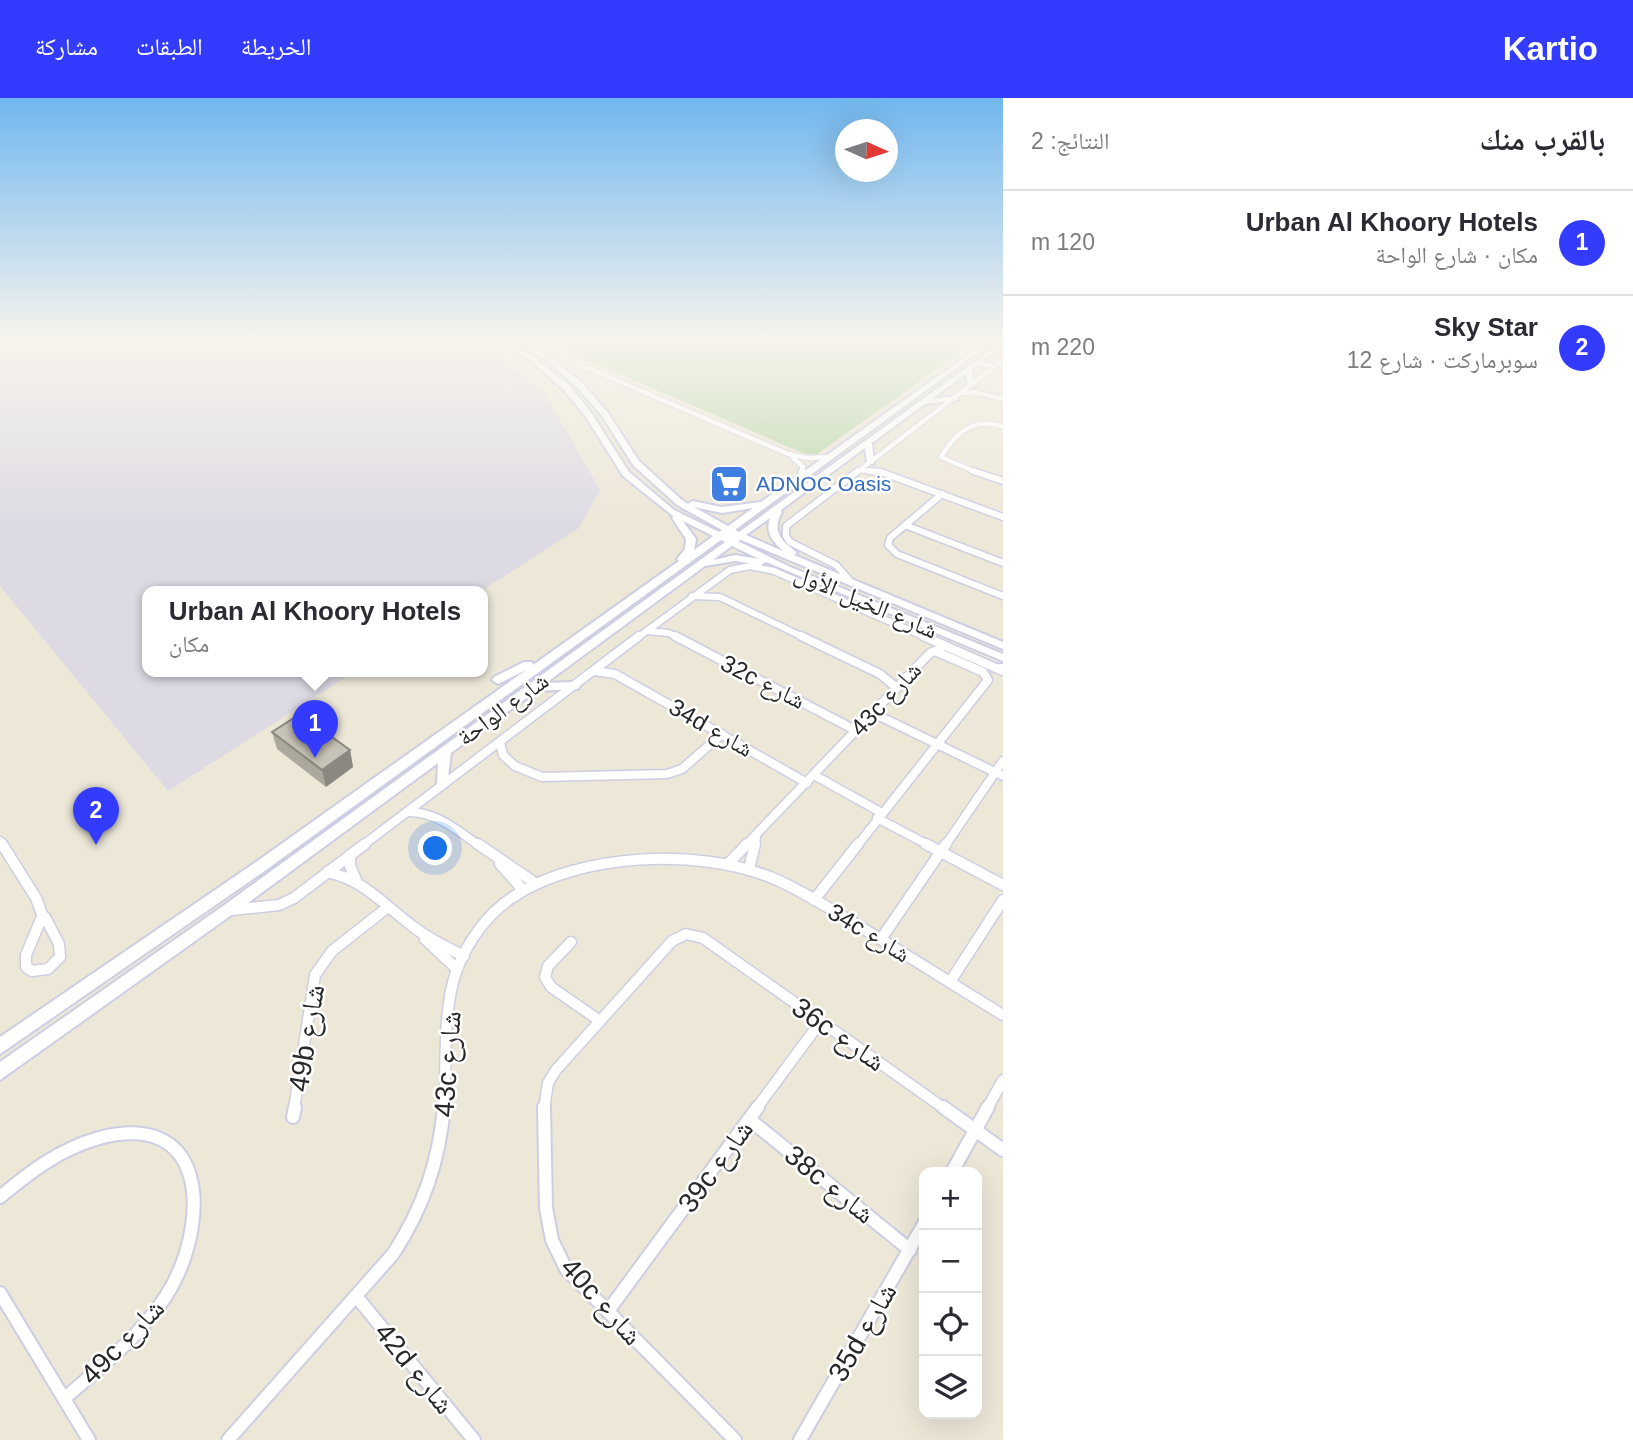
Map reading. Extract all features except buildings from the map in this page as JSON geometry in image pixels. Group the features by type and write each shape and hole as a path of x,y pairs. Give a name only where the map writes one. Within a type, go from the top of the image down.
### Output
{"street":[{"name":"شارع الخيل الأول","path":"579,404 626,474 667,509 729,536"},
{"name":"شارع الخيل الأول","path":"596,404 636,463 672,497 729,536 785,568 884,610 1001,666"},
{"path":"671,404 788,454 807,458 831,457"},
{"name":"شارع الواحة","path":"0,1072 228,910 670,587 697,567 767,503 905,404"},
{"name":"شارع الواحة","path":"0,1046 272,858 672,569 785,503 919,404"},
{"path":"852,583 836,565 790,542 785,532 789,523 947,404"},
{"path":"1002,479 948,462 942,458 942,453 978,423 989,422 1003,426"},
{"path":"868,441 871,462 881,472"},
{"path":"788,454 803,467 799,481"},
{"path":"860,470 881,472 1003,517"},
{"path":"670,587 671,580 782,497 781,493"},
{"path":"942,494 888,541 891,550 1003,596"},
{"path":"672,497 697,506 722,510 767,503"},
{"path":"785,503 772,521 773,534 781,545 815,568"},
{"path":"667,509 687,531 691,544 672,569"},
{"path":"905,525 1003,564"},
{"path":"729,536 796,565 815,568"},
{"path":"697,567 735,558 785,568"},
{"path":"228,910 279,905 294,898 692,596 737,566 760,566 892,624 1001,666"},
{"name":"شارع الخيل الأول","path":"815,568 1003,646"},
{"path":"710,583 720,597"},
{"path":"692,596 720,597 880,674 897,688"},
{"path":"884,610 892,624"},
{"name":"32c شارع","path":"659,621 669,633"},
{"name":"32c شارع","path":"647,631 669,633 857,730"},
{"name":"43c شارع","path":"920,635 933,652"},
{"path":"498,680 566,645"},
{"name":"43c شارع","path":"228,1440 356,1296 411,1229 435,1172 444,1116 449,1009 457,969 489,918 534,883 564,871 614,861 670,860 728,864 933,652 953,649"},
{"path":"814,900 936,743 989,680 984,671 933,652"},
{"path":"608,661 615,674"},
{"name":"34d شارع","path":"594,671 615,674 807,783"},
{"path":"880,674 907,677"},
{"path":"533,687 574,686"},
{"path":"873,713 999,774"},
{"path":"500,742 501,751 506,758 523,771 542,777 667,774 682,769 722,734"},
{"path":"443,784 445,751"},
{"path":"478,758 506,758"},
{"path":"881,939 999,774 1003,761"},
{"path":"814,775 941,852 1003,885"},
{"path":"428,796 430,807 437,817"},
{"path":"406,813 422,812 437,817 534,883"},
{"path":"749,869 756,838"},
{"path":"0,841 36,898 43,917 59,944 60,957 48,969 32,971 26,967 25,956 43,917"},
{"path":"350,855 352,872 358,882"},
{"path":"496,858 523,890"},
{"name":"34c شارع","path":"728,864 782,882 881,939 1003,1015"},
{"path":"327,872 344,875 358,882 421,934 457,969"},
{"path":"950,982 1003,900"},
{"name":"49b شارع","path":"293,1116 313,984 319,966 332,951 388,907"},
{"path":"421,934 464,956"},
{"name":"36c شارع","path":"672,941 686,934 703,938 1003,1150"},
{"name":"40c شارع","path":"672,941 556,1070 548,1083 543,1116 546,1208 552,1240 566,1269 735,1440"},
{"path":"571,942 548,966 545,977 551,987 600,1021"},
{"name":"39c شارع","path":"608,1311 821,1021"},
{"path":"955,1167 1003,1080"},
{"name":"38c شارع","path":"749,1119 910,1250"},
{"name":"49c شارع","path":"0,1197 39,1165 62,1151 86,1142 137,1134 161,1139 181,1153 193,1175 197,1203 191,1234 182,1265 166,1297 144,1326 64,1399"},
{"name":"35d شارع","path":"800,1440 921,1230"},
{"path":"0,1293 89,1440"},
{"name":"42d شارع","path":"356,1296 474,1440"}],"shaded area":[{"path":"0,404 551,404 600,490 579,528 488,587 142,586 142,677 346,677 168,791 0,586"}],"green space":[{"path":"688,404 888,404 817,454 805,454"}],"place":[{"name":"ADNOC Oasis","path":"729,484"},
{"name":"Urban Al Khoory Hotels","path":"315,758"},
{"name":"Sky Star","path":"96,845"}]}
